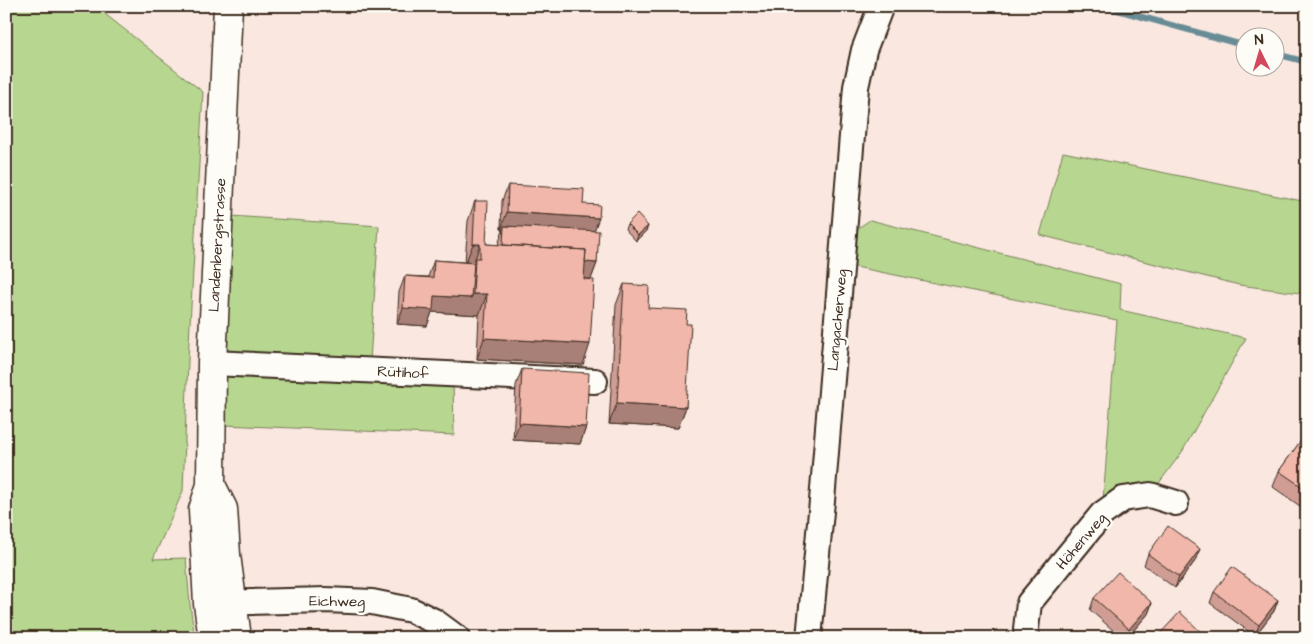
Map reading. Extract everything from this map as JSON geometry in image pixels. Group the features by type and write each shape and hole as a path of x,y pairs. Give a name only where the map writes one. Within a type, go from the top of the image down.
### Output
{"street":[{"name":"Landenbergstrasse","path":"228,6 212,363 211,485 203,510 220,603 237,638"},
{"name":"Langacherweg","path":"809,638 856,87 864,50 881,6"},
{"name":"Rütihof","path":"212,363 595,380"},
{"name":"Höhenweg","path":"1027,638 1026,629 1029,603 1102,514 1122,499 1150,495 1176,503"},
{"name":"Eichweg","path":"220,603 349,600 393,605 411,610 434,621 457,638"},
{"name":"Landenbergstrasse","path":"213,638 220,603"}],"green space":[{"path":"6,6 95,6 203,92 188,360 183,491 153,559 186,558 195,638 6,638"},
{"path":"1063,152 1307,202 1307,294 1239,285 1040,235"},
{"path":"231,216 379,226 369,376 453,379 454,435 224,425 221,346"},
{"path":"870,220 1121,284 1120,310 1246,338 1182,452 1150,495 1102,514 1117,320 841,264 849,234"}],"building":[{"path":"508,185 584,189 583,204 600,205 599,218 507,212"},
{"path":"475,201 488,201 486,244 586,250 584,279 594,280 590,344 484,338 487,294 473,294 475,258 480,258 480,244 473,244"},
{"path":"637,214 648,226 638,235 627,224"},
{"path":"504,226 599,231 597,263 585,262 586,250 503,245"},
{"path":"434,260 474,263 471,298 434,296 433,310 403,308 405,276 433,278"},
{"path":"624,284 649,286 648,308 687,310 686,324 691,324 686,407 617,403"},
{"path":"522,369 589,373 586,427 519,423"},
{"path":"1307,432 1307,490 1279,471"},
{"path":"1168,526 1200,549 1179,577 1148,554"},
{"path":"1232,567 1278,600 1259,625 1214,592"},
{"path":"1118,572 1152,603 1129,629 1094,598"},
{"path":"1180,612 1207,638 1156,638"}],"waterway":[{"path":"1103,6 1236,43"},
{"path":"1286,57 1307,62"}]}
